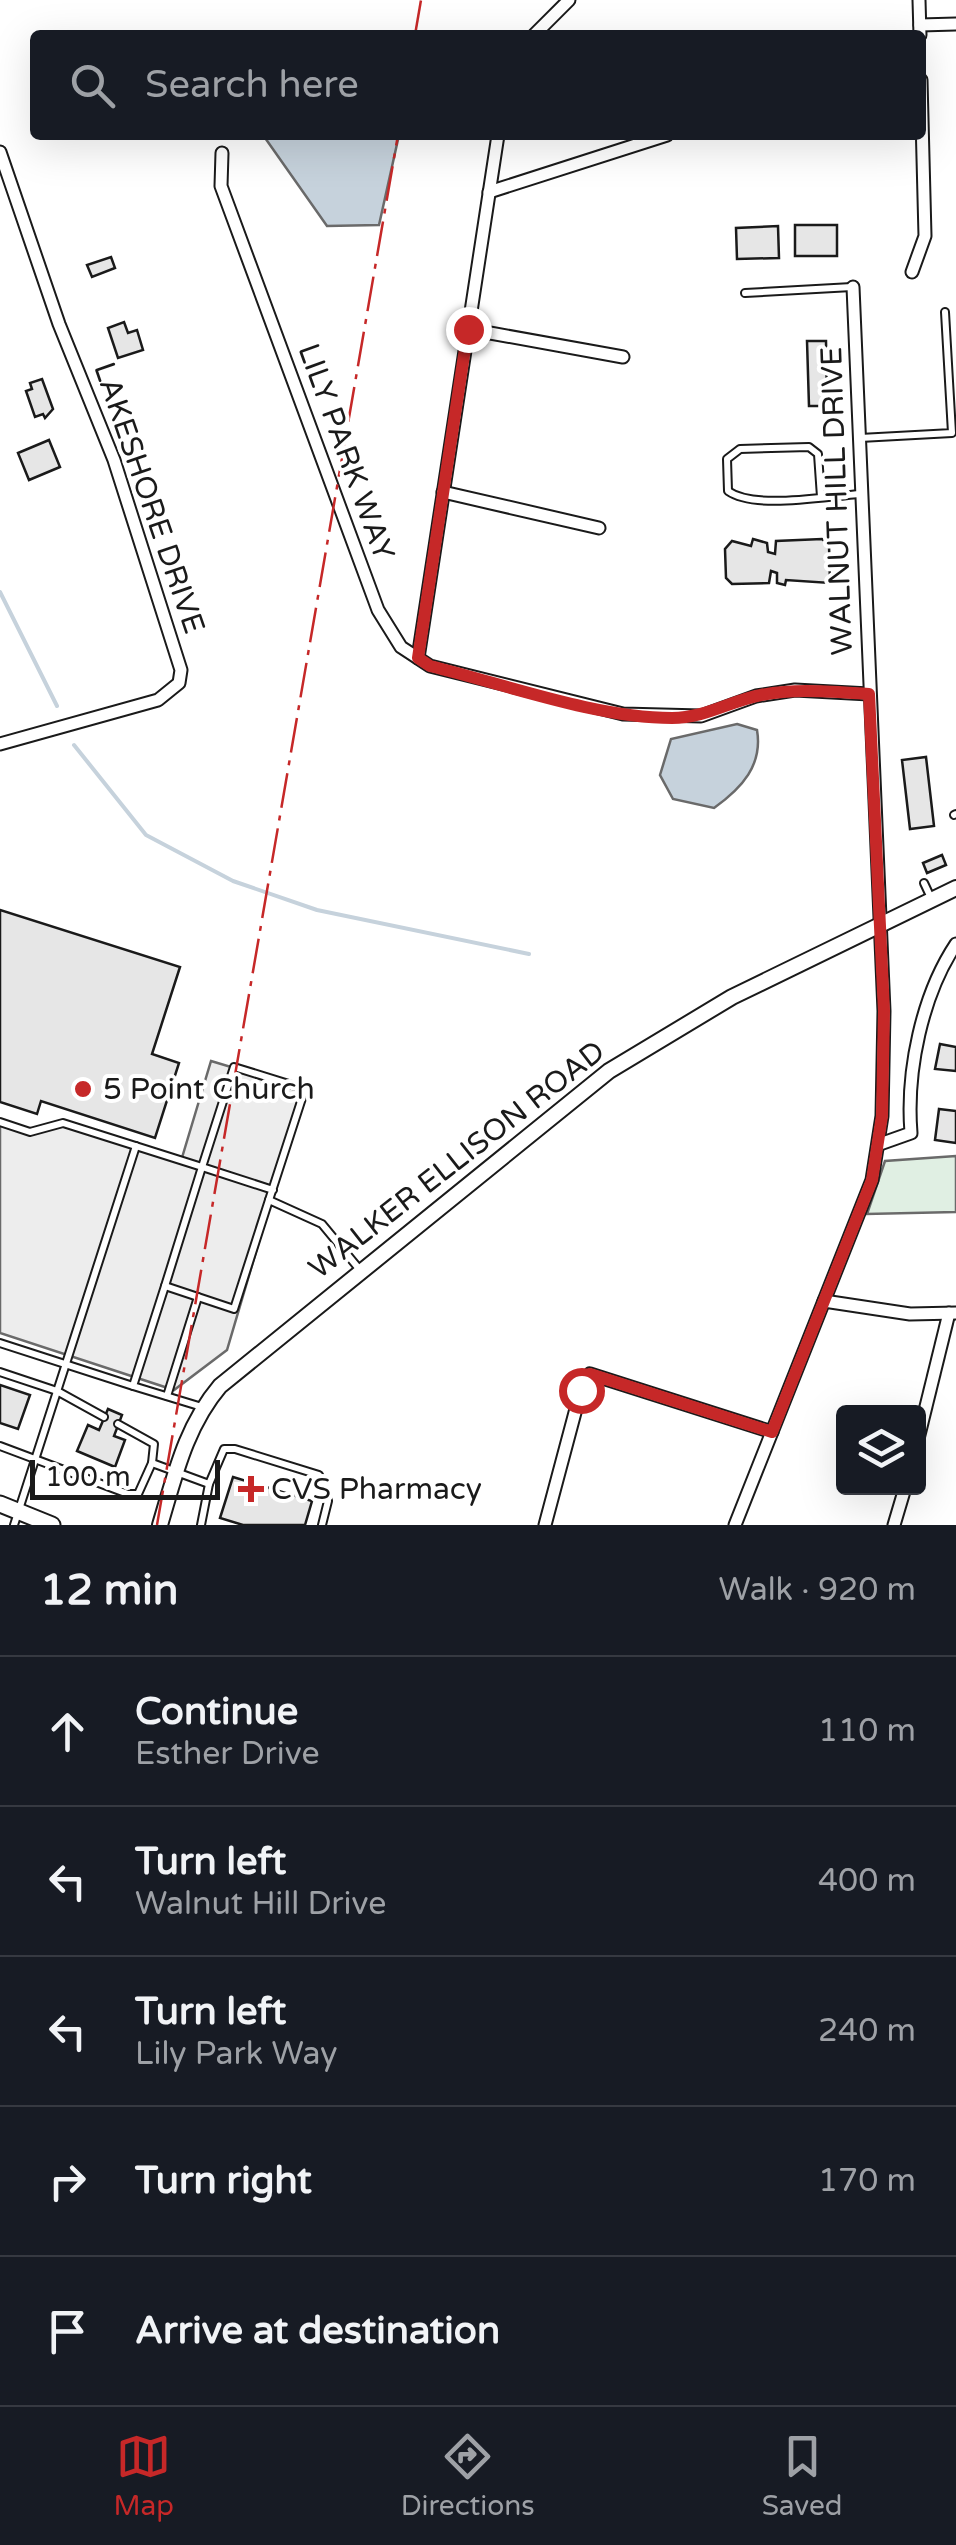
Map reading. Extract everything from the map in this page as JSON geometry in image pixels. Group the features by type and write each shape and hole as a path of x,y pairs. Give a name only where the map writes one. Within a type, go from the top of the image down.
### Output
{"main road":[{"path":"0,1504 16,1518 52,1525"}],"street":[{"path":"539,30 569,0"},
{"path":"918,0 920,30 956,24"},
{"path":"418,658 497,140"},
{"path":"489,192 651,140"},
{"path":"912,272 924,236 922,140"},
{"name":"LAKESHORE DRIVE","path":"0,152 59,324 114,460 181,670 179,683 158,700 0,744"},
{"name":"LILY PARK WAY","path":"222,153 221,186 378,610 401,647 430,666 624,714 701,716 756,696 795,690 869,694"},
{"name":"WALNUT HILL DRIVE","path":"735,1525 872,1180 880,1144 884,1011 853,287"},
{"path":"468,329 623,356"},
{"path":"443,492 599,528"},
{"name":"WALKER ELLISON ROAD","path":"160,1525 202,1407 220,1386 609,1070 732,997 880,929 956,888"},
{"path":"880,1144 910,1132 924,1017 937,973 956,944"},
{"path":"824,1302 894,1312 952,1313 926,1409"},
{"path":"545,1525 581,1390 590,1374 772,1432"},
{"path":"894,1525 903,1495"}],"lane":[{"path":"745,293 853,287"},
{"path":"860,438 952,433 945,312"},
{"path":"821,496 818,454 809,446 740,449 727,459 728,490 742,501 862,494"},
{"path":"924,883 932,901"},
{"path":"134,1386 165,1286 234,1066 304,1089 234,1309 165,1286"},
{"path":"0,1122 30,1132 63,1123 273,1190"},
{"path":"16,1518 136,1146"},
{"path":"269,1200 322,1224 360,1272"},
{"path":"167,1396 198,1297"},
{"path":"0,1343 202,1407"},
{"path":"0,1372 57,1391 104,1417"},
{"path":"0,1446 128,1494 138,1494 152,1463 154,1444 118,1424"},
{"path":"201,1525 209,1484 224,1449 319,1476 328,1501 322,1525"},
{"path":"152,1463 209,1484"}],"green space":[{"path":"956,1156 956,1212 867,1214 885,1161"}],"shaded area":[{"path":"267,140 398,140 379,225 327,226"},
{"path":"737,724 757,730 758,743 753,765 741,784 714,808 673,799 660,775 671,739"},
{"path":"211,1061 304,1089 227,1350 174,1390 0,1333 0,1122 30,1132 63,1123 181,1161"}],"building":[{"path":"795,225 837,225 837,256 795,256"},
{"path":"778,226 779,258 737,259 736,228"},
{"path":"111,257 115,268 92,277 87,265"},
{"path":"124,322 128,333 137,330 143,350 118,358 108,328"},
{"path":"807,341 826,341 827,406 809,406"},
{"path":"42,379 53,409 45,418 43,414 35,417 26,391 32,389 30,383"},
{"path":"49,440 60,467 29,480 18,453"},
{"path":"753,539 767,543 768,552 775,554 776,541 822,539 829,545 830,583 786,580 785,585 777,583 777,573 771,571 769,583 732,584 726,578 725,549 732,541 751,546"},
{"path":"926,757 934,826 910,829 902,760"},
{"path":"942,855 946,865 927,873 923,863"},
{"path":"0,910 180,967 152,1054 179,1063 155,1138 41,1101 37,1114 0,1102"},
{"path":"940,1044 956,1047 956,1071 935,1069"},
{"path":"939,1109 956,1111 956,1143 935,1140"},
{"path":"0,1385 30,1395 18,1429 0,1423"},
{"path":"108,1409 122,1415 114,1436 125,1440 115,1467 77,1451 88,1425 99,1430"},
{"name":"CVS Pharmacy","path":"233,1477 312,1501 305,1525 243,1525 220,1518"}],"waterway":[{"path":"0,592 57,706"},
{"path":"74,745 146,835 233,881 317,910 529,954"}],"power":[{"path":"416,30 421,0"},
{"path":"157,1525 397,140"}],"place":[{"name":"5 Point Church","path":"83,1089"},
{"name":"CVS Pharmacy","path":"251,1489"}],"route":[{"path":"468,329 418,658 430,666 624,714 670,718 701,716 756,696 795,690 869,694 884,1011 880,1144 872,1180 772,1432 590,1374 581,1390"}]}
